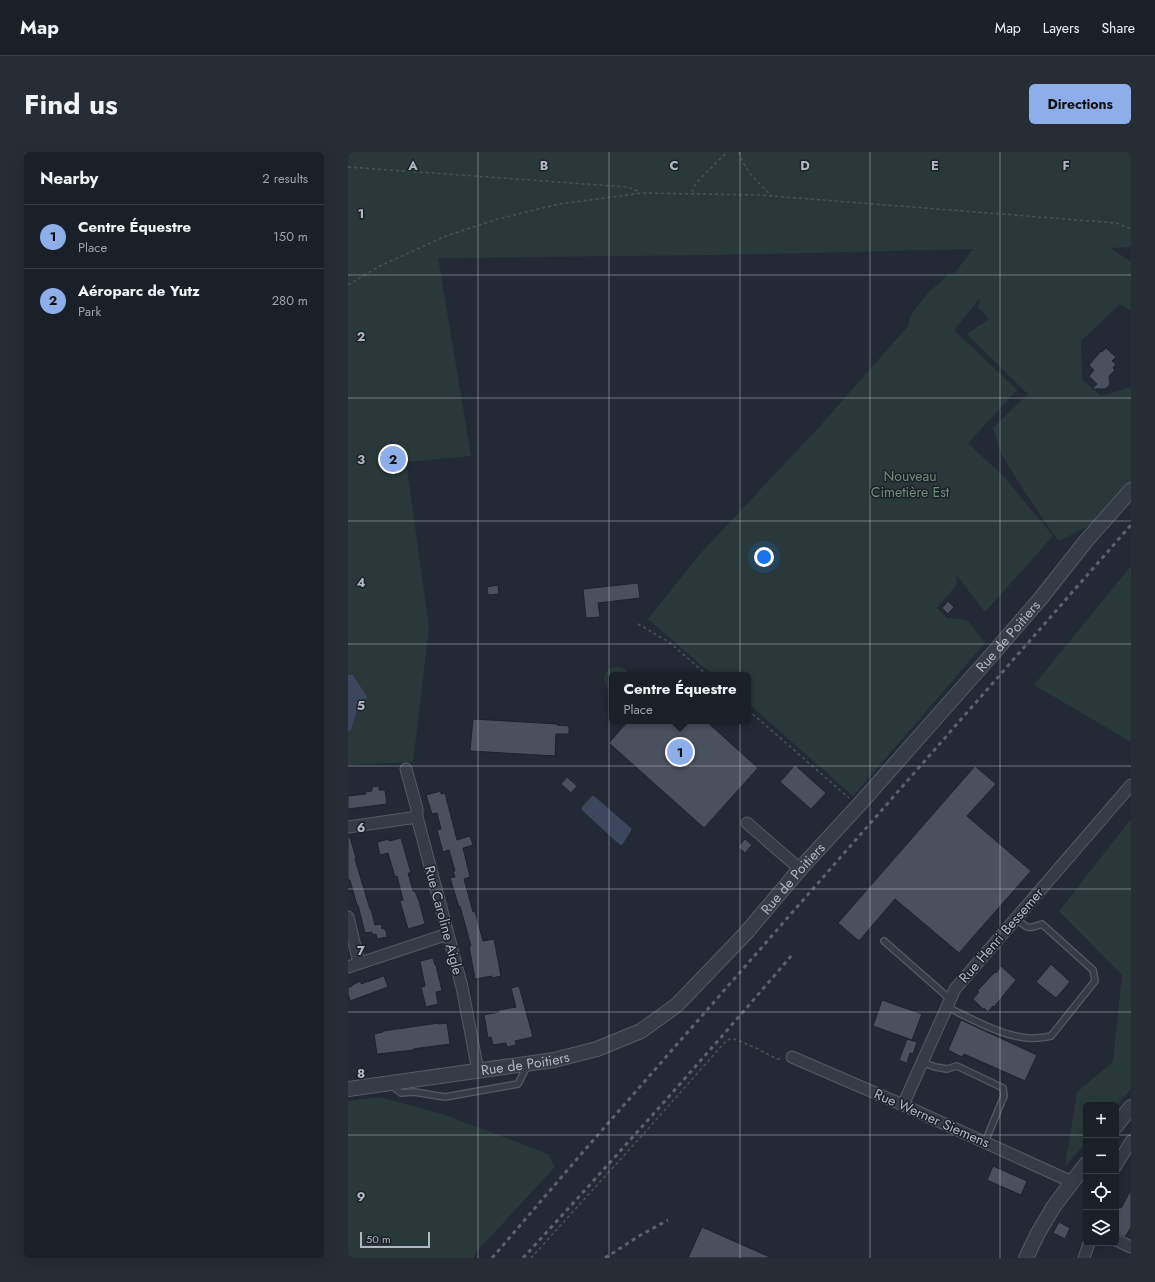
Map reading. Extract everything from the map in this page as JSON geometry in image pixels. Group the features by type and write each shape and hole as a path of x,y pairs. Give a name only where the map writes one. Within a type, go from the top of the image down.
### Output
{"street":[{"name":"Rue de Poitiers","path":"348,1089 554,1060 597,1049 641,1030 677,1005 746,932 800,869 858,806 996,650 1086,541 1131,490"},
{"name":"Rue Caroline Aigle","path":"406,769 417,809 417,817 462,987 478,1071"},
{"name":"Rue Henri Bessemer","path":"903,1105 955,989 1131,785"},
{"path":"348,827 417,817"},
{"path":"747,823 800,869"},
{"path":"348,917 359,963"},
{"path":"348,967 448,934"},
{"name":"Rue Werner Siemens","path":"792,1057 903,1105 1072,1182"},
{"path":"1119,1122 1131,1106"},
{"path":"1119,1161 1131,1141"},
{"path":"1026,1258 1038,1233 1054,1206 1083,1168"},
{"path":"1119,1241 1131,1246"},
{"path":"1084,1258 1088,1246"}],"lane":[{"path":"884,941 948,1003 985,1025 1016,1036 1035,1038 1052,1036 1095,981 1093,970 1042,924 1032,928 1026,928 1016,918"},
{"path":"922,1062 947,1070 957,1066 1003,1088 1004,1096 984,1142"},
{"path":"389,1084 401,1093 414,1092 445,1097 518,1084 528,1064"}],"path":[{"path":"692,193 699,179 727,152"},
{"path":"739,152 745,166 752,176 772,196"},
{"path":"348,167 628,187 642,193"},
{"path":"348,285 380,266 446,236 498,219 559,204 642,193 772,196 1116,223 1131,229"},
{"path":"638,624 669,642 704,672"},
{"path":"751,713 858,806"},
{"path":"531,1258 726,1041 732,1038 777,1059 792,1057"}],"green space":[{"name":"Nouveau Cimetière Est","path":"348,152 1131,152 1131,247 1111,248 1131,262 1131,311 1120,304 1081,341 1082,379 1101,396 1131,387 1131,488 1105,518 1059,541 1017,480 1001,453 993,428 1028,394 967,334 989,319 978,307 980,298 954,330 1017,390 968,443 1004,477 1053,536 985,612 956,574 957,584 937,608 947,618 967,620 985,643 853,796 751,706 751,672 711,672 702,666 648,619 699,555 821,425 908,326 910,316 927,294 950,273 954,274 973,249 714,255 438,258 471,456 406,462 429,628 413,762 348,765"},
{"path":"1131,566 1131,742 1034,685"},
{"path":"618,667 625,669 628,672 609,672 609,691 604,680 608,670"},
{"path":"1131,819 1131,1089 1119,1103 1083,1102 1083,1146 1065,1167 1077,1092 1113,1062 1122,975 1059,911"},
{"path":"380,1097 445,1115 548,1154 555,1167 477,1251 473,1258 348,1258 348,1101"}],"water":[{"path":"348,675 353,675 367,697 358,707 351,730 348,731"},
{"path":"592,796 594,796 631,828 631,831 622,845 620,845 582,810 582,807"}],"building":[{"path":"1106,348 1116,357 1112,361 1116,364 1113,368 1115,370 1109,376 1109,386 1105,389 1092,389 1097,384 1089,376 1094,370 1089,365 1101,351 1102,352"},
{"path":"638,583 640,598 598,603 600,617 586,618 583,589"},
{"path":"498,585 499,594 488,595 487,587"},
{"path":"948,601 954,607 948,614 942,608"},
{"path":"473,719 557,724 569,726 569,734 556,734 555,756 470,751"},
{"path":"625,724 709,724 758,768 704,828 609,743"},
{"path":"795,765 826,793 811,809 780,782"},
{"path":"975,766 996,784 967,816 1031,871 959,953 895,899 859,941 838,923"},
{"path":"567,777 577,786 571,793 561,784"},
{"path":"379,786 379,790 385,790 387,804 348,809 348,796 366,794 365,792 372,791 372,787"},
{"path":"441,791 441,794 445,793 457,840 470,836 473,845 463,848 470,877 464,879 483,941 494,939 501,976 475,979 469,946 471,946 460,906 459,907 450,878 455,877 453,871 455,871 449,850 443,852 437,830 441,829 437,813 432,814 426,795"},
{"path":"348,837 350,837 355,859 375,925 381,924 382,929 384,928 386,930 387,937 377,939 376,934 372,935 372,932 365,933 350,880 348,880"},
{"path":"401,838 411,873 408,873 413,891 415,891 419,901 425,924 408,929 400,901 403,900 397,876 395,877 388,853 380,855 377,842"},
{"path":"745,839 752,845 745,853 738,847"},
{"path":"433,958 442,991 436,992 438,1004 426,1007 421,987 425,986 420,961"},
{"path":"1051,964 1070,982 1056,998 1036,982"},
{"path":"1001,966 1016,980 994,1007 993,1006 988,1012 973,999 979,992 977,991 995,972 996,973"},
{"path":"384,976 388,987 350,1001 348,988 352,985 361,981 361,984"},
{"path":"519,986 533,1037 515,1041 516,1045 507,1047 506,1043 493,1045 491,1037 488,1038 484,1015 499,1012 499,1010 516,1007 511,988"},
{"path":"882,1000 922,1014 912,1040 873,1026"},
{"path":"961,1020 1037,1055 1025,1081 964,1054 962,1057 948,1050"},
{"path":"447,1023 450,1044 377,1054 374,1034 383,1031"},
{"path":"907,1039 917,1042 913,1054 910,1053 907,1063 899,1060"},
{"path":"993,1166 1027,1181 1021,1195 987,1180"},
{"path":"1131,1190 1131,1227 1125,1237 1119,1234 1119,1207 1121,1208"},
{"path":"1059,1222 1070,1228 1065,1239 1053,1233"},
{"path":"702,1227 772,1258 688,1258"}],"railway":[{"path":"492,1258 1131,525"},
{"path":"523,1258 659,1108 792,955"},
{"path":"605,1258 639,1236 668,1220"}],"place":[{"name":"Aéroparc de Yutz","path":"393,459"},
{"name":"Centre Équestre","path":"680,752"}]}
